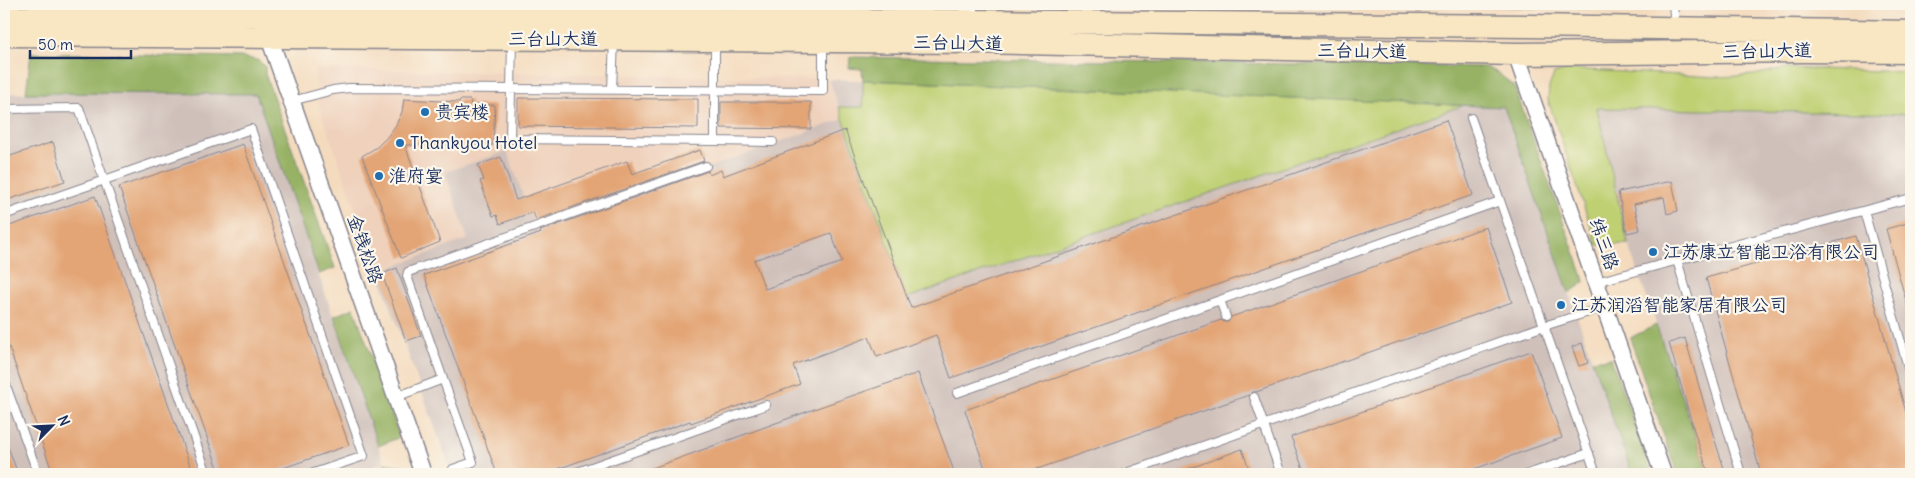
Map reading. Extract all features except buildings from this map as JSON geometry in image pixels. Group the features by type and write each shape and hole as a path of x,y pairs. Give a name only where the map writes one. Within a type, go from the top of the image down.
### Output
{"main road":[{"name":"三台山大道","path":"4,18 259,15 512,28"},
{"name":"三台山大道","path":"971,22 1516,54 1805,51 1911,52"},
{"name":"三台山大道","path":"4,36 269,36 612,25 715,30 823,30 971,22 1911,32"}],"street":[{"name":"金钱松路","path":"269,36 423,474"},
{"name":"纬三路","path":"1516,54 1663,474"}],"lane":[{"path":"1673,4 1675,28"},
{"path":"612,25 612,90"},
{"path":"512,28 510,138 773,142"},
{"path":"715,30 715,141"},
{"path":"292,101 348,88 823,90 823,30"},
{"path":"4,109 79,108 207,474"},
{"path":"1471,118 1596,474"},
{"path":"4,215 251,129 364,456 311,474"},
{"path":"455,474 453,469 473,462 407,276 408,272 706,166"},
{"path":"1596,282 1911,198"},
{"path":"957,393 1500,201"},
{"path":"1864,210 1911,378"},
{"path":"1677,260 1741,474"},
{"path":"1220,300 1226,317"},
{"path":"1123,474 1544,326 1604,307"},
{"path":"396,397 443,379"},
{"path":"4,380 38,474"},
{"path":"1254,397 1281,474"},
{"path":"572,474 766,405"},
{"path":"1528,474 1588,453"}],"shaded area":[{"path":"314,69 829,79 843,119 535,231 507,151 468,239 378,272 321,112"},
{"path":"829,79 1504,107 1632,474 452,474 378,272 468,239 445,172 507,151 536,230 843,119"},
{"path":"4,93 256,94 384,463 352,474 4,474"},
{"path":"1596,108 1911,114 1911,474 1709,474 1628,244"}],"green space":[{"path":"314,4 597,4 593,7"},
{"path":"620,4 953,4 954,6 946,11 628,11"},
{"path":"1451,4 1557,4 1554,9"},
{"path":"1577,4 1649,4 1649,8 1579,8"},
{"path":"31,53 240,57 257,60 265,66 265,74 335,268 319,274 256,94 26,93"},
{"path":"850,57 1486,67 1498,73 1514,86 1585,282 1569,293 1504,107 863,80 862,69 849,68"},
{"path":"1785,68 1911,72 1911,114 1597,108 1628,244 1597,245 1548,100 1549,87 1554,74 1569,69 1718,77 1754,75"},
{"path":"863,80 1464,105 907,298 839,107 863,107"},
{"path":"354,308 400,437 378,446 334,316"},
{"path":"1656,325 1709,474 1677,474 1630,338"},
{"path":"1611,358 1652,474 1632,474 1592,360"},
{"path":"384,463 412,468 414,474 388,474"}],"place":[{"name":"贵宾楼","path":"425,112"},
{"name":"Thankyou Hotel","path":"400,143"},
{"name":"淮府宴","path":"379,176"},
{"name":"江苏康立智能卫浴有限公司","path":"1653,252"},
{"name":"江苏润滔智能家居有限公司","path":"1561,305"}]}
